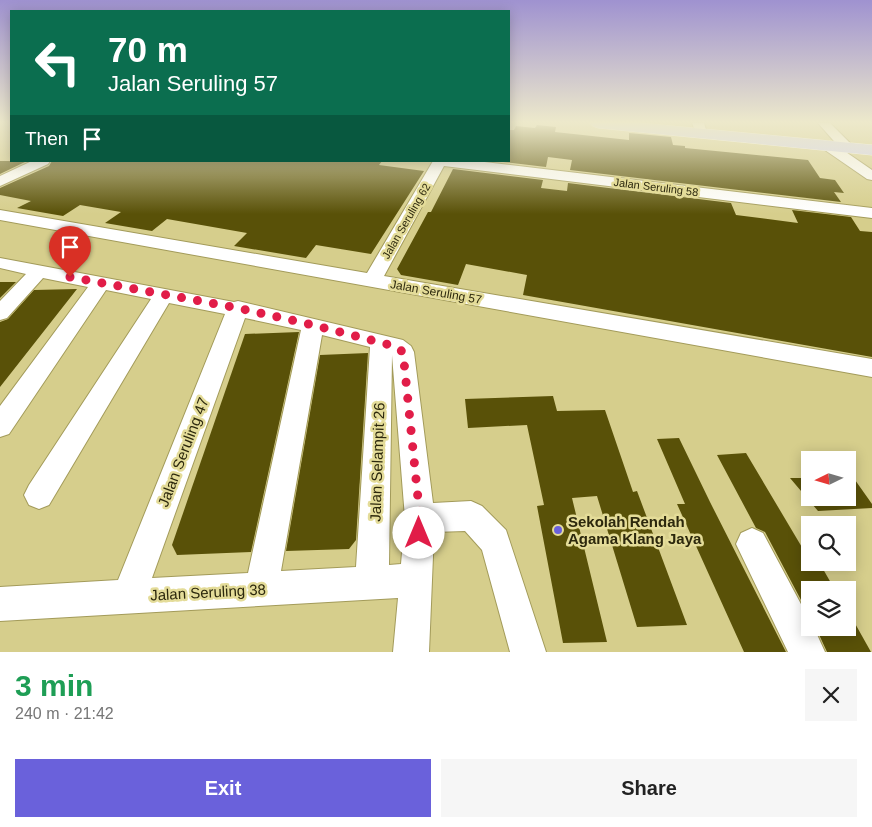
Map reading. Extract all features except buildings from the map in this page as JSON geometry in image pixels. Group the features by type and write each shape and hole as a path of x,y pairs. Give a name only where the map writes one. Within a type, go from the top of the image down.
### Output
{"street":[{"path":"838,153 872,176"},
{"path":"0,182 41,162"},
{"name":"Jalan Seruling 62","path":"372,281 439,162"},
{"name":"Jalan Seruling 58","path":"448,162 872,213"},
{"name":"Jalan Seruling 57","path":"0,215 872,368"},
{"path":"0,263 164,296 238,308 394,346 403,352 420,518 411,652"},
{"path":"0,313 39,271"},
{"path":"5,413 101,283"},
{"path":"39,495 164,296"},
{"name":"Jalan Seruling 47","path":"128,597 238,308"},
{"path":"261,590 313,325"},
{"name":"Jalan Selampit 26","path":"372,582 381,343"},
{"path":"420,518 471,516 495,541 528,652"},
{"path":"752,544 807,652"},
{"name":"Jalan Seruling 38","path":"0,604 416,580"}],"place":[{"name":"Sekolah Rendah Agama Klang Jaya","path":"558,530"}],"route":[{"path":"70,277 164,296 238,308 394,346 403,352 420,518 419,533"}]}
